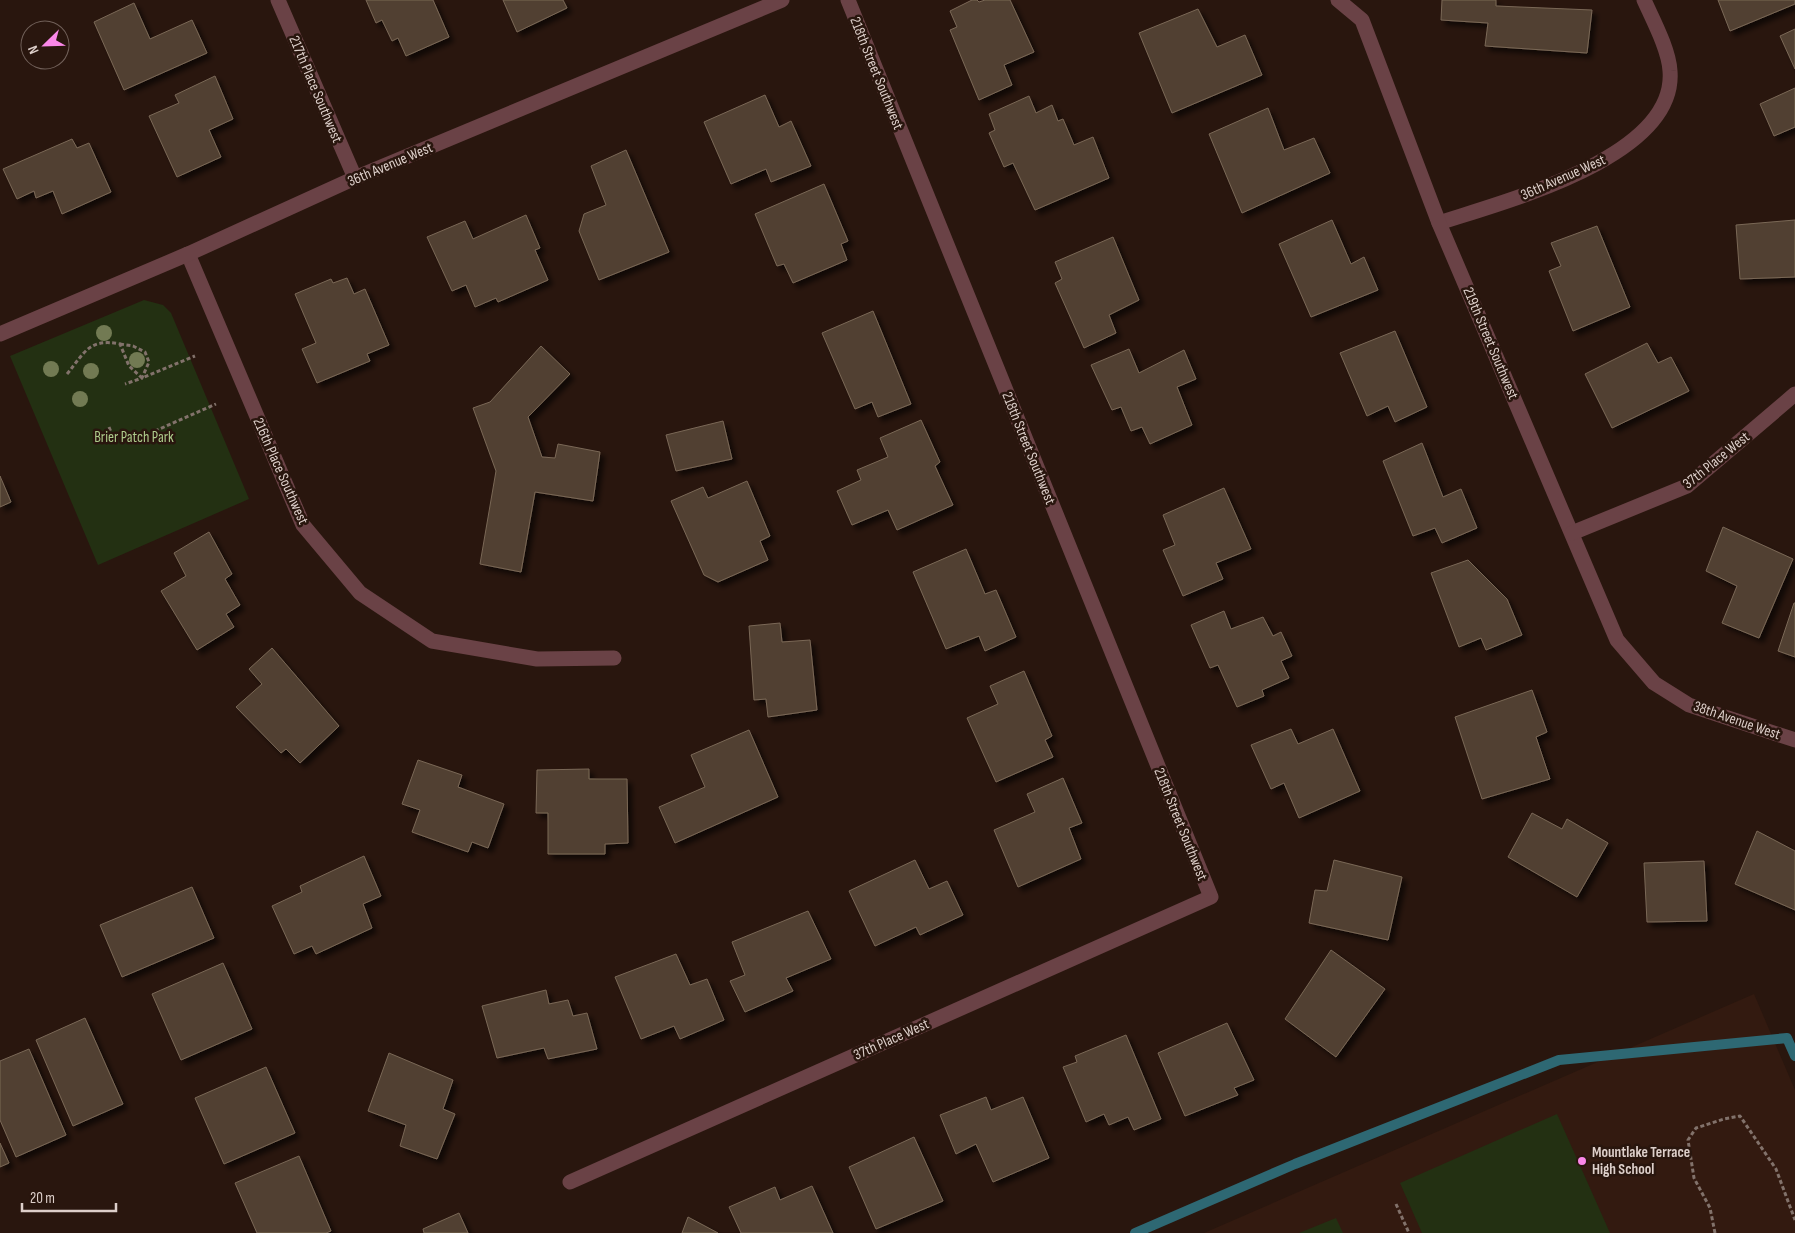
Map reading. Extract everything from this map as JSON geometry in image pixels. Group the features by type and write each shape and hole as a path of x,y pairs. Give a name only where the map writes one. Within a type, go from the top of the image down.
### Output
{"street":[{"name":"217th Place Southwest","path":"278,0 355,178"},
{"name":"36th Avenue West","path":"0,334 188,254 355,178 782,0"},
{"name":"218th Street Southwest","path":"848,0 1211,896"},
{"name":"219th Street Southwest","path":"1338,0 1362,20 1439,223 1617,640 1654,683"},
{"name":"36th Avenue West","path":"1439,223 1510,200 1594,167 1628,145 1653,122 1668,97 1670,71 1663,44 1644,0"},
{"name":"216th Place Southwest","path":"188,254 303,525 360,593 432,641 537,658 614,658"},
{"name":"37th Place West","path":"1572,533 1687,486 1795,394"},
{"name":"38th Avenue West","path":"1654,683 1689,705 1795,740"},
{"name":"37th Place West","path":"570,1182 1211,896"}],"path":[{"path":"67,374 90,346 106,341 134,346 145,352 149,362 142,378"},
{"path":"120,344 128,366 142,378"},
{"path":"126,384 195,356"},
{"path":"155,431 216,404"},
{"path":"109,428 113,437"},
{"path":"1715,1233 1710,1208 1694,1178 1688,1140 1696,1128 1740,1116 1776,1169 1795,1220"},
{"path":"1396,1204 1409,1233"}],"shaded area":[{"name":"Mountlake Terrace High School","path":"1754,994 1795,1090 1795,1233 1204,1233"}],"green space":[{"name":"Brier Patch Park","path":"144,300 163,305 171,313 249,499 98,565 10,356"},
{"path":"1557,1114 1610,1233 1422,1233 1400,1183"},
{"path":"1336,1218 1343,1233 1299,1233"}],"building":[{"path":"366,0 433,0 449,37 406,56 398,38 392,41 382,20 376,23"},
{"path":"503,0 563,0 567,8 517,32"},
{"path":"972,0 979,2 985,0 1010,0 1034,52 1004,65 1012,85 979,100 950,30 957,27 950,11"},
{"path":"1442,0 1496,0 1496,6 1592,10 1587,53 1485,46 1488,23 1441,20"},
{"path":"1718,0 1795,0 1795,4 1730,31"},
{"path":"134,3 150,39 192,20 207,53 124,90 94,22"},
{"path":"1198,9 1217,47 1245,35 1262,75 1172,113 1139,33"},
{"path":"1795,29 1795,69 1780,36"},
{"path":"215,76 233,119 209,130 221,157 177,177 149,116 179,103 175,95"},
{"path":"1795,88 1795,127 1774,136 1760,104"},
{"path":"765,95 779,127 791,121 811,166 771,182 766,169 731,184 704,122"},
{"path":"1029,96 1036,113 1052,105 1058,121 1063,119 1074,145 1093,137 1109,178 1035,210 1013,163 1004,167 989,133 995,130 989,114"},
{"path":"1268,108 1284,150 1314,138 1330,173 1242,213 1209,134"},
{"path":"72,139 77,148 89,143 111,192 62,214 53,191 36,198 34,191 17,199 3,169"},
{"path":"626,150 669,252 599,280 579,231 584,214 606,205 591,166"},
{"path":"824,184 848,241 841,244 847,260 793,283 784,264 777,266 755,214"},
{"path":"526,215 540,248 535,250 548,280 498,302 496,298 475,307 466,285 452,291 427,237 465,221 473,239"},
{"path":"1332,220 1351,264 1364,257 1378,290 1311,317 1279,244"},
{"path":"1795,220 1795,277 1740,279 1736,225"},
{"path":"1597,226 1630,307 1573,331 1549,271 1561,266 1551,243"},
{"path":"1113,237 1139,300 1109,315 1116,333 1084,348 1055,283 1062,279 1055,262"},
{"path":"347,278 354,294 365,289 389,345 367,354 370,361 317,383 302,349 316,343 295,294 331,279 333,283"},
{"path":"873,311 911,404 878,417 872,402 855,409 822,333"},
{"path":"1395,331 1427,407 1395,422 1388,406 1367,416 1340,353"},
{"path":"1647,343 1658,363 1671,357 1689,391 1612,428 1585,374"},
{"path":"541,346 570,374 528,417 542,457 555,458 558,444 600,452 593,501 535,492 521,572 480,564 496,471 473,408 490,402"},
{"path":"1129,349 1139,373 1184,350 1196,379 1177,387 1192,425 1150,444 1142,427 1131,431 1121,407 1112,410 1091,365"},
{"path":"921,420 940,462 935,466 953,505 897,530 888,510 852,525 837,491 861,480 857,470 888,457 880,438"},
{"path":"723,421 732,459 676,471 666,435"},
{"path":"1422,443 1443,497 1461,489 1477,528 1442,543 1435,528 1413,536 1383,461"},
{"path":"0,476 11,502 0,507"},
{"path":"747,481 770,536 760,541 768,560 718,582 704,575 671,501 703,487 708,498"},
{"path":"1224,488 1251,549 1216,563 1223,579 1183,596 1163,550 1175,545 1163,515"},
{"path":"1723,527 1793,559 1759,638 1722,623 1737,586 1706,571"},
{"path":"209,532 232,574 225,579 240,605 226,614 234,627 197,650 161,591 186,576 174,553"},
{"path":"966,549 985,594 996,590 1016,637 985,651 979,636 946,649 913,572"},
{"path":"1468,560 1507,599 1522,635 1486,650 1481,638 1459,647 1431,573"},
{"path":"1795,603 1795,657 1778,651"},
{"path":"1224,611 1231,629 1263,617 1273,636 1281,632 1292,656 1281,661 1289,678 1262,690 1264,696 1237,707 1218,665 1210,668 1191,625"},
{"path":"780,623 782,642 810,640 817,710 768,717 766,699 754,700 749,626"},
{"path":"272,648 339,726 300,763 286,749 281,753 236,707 262,684 249,669"},
{"path":"1024,671 1052,736 1045,740 1053,757 996,782 967,718 998,704 990,686"},
{"path":"1532,690 1547,732 1536,737 1550,779 1482,799 1455,717"},
{"path":"1291,729 1298,744 1333,729 1360,791 1299,818 1284,783 1271,789 1251,745"},
{"path":"749,730 778,797 675,843 659,807 705,787 691,755"},
{"path":"418,760 462,775 458,787 504,804 488,848 472,842 468,852 412,832 420,810 402,804"},
{"path":"589,769 589,779 627,779 628,843 605,844 605,854 548,854 548,813 536,813 537,770"},
{"path":"1063,778 1082,823 1069,828 1081,859 1018,887 994,830 1035,812 1027,794"},
{"path":"1532,813 1562,829 1567,819 1608,843 1577,897 1508,857"},
{"path":"1757,831 1795,851 1795,910 1735,884"},
{"path":"364,856 381,896 363,904 372,928 316,954 312,946 294,954 272,906 302,892 300,886"},
{"path":"915,860 929,889 947,881 963,915 920,935 916,927 875,946 849,891"},
{"path":"1334,860 1402,877 1388,940 1309,923 1315,890 1327,891"},
{"path":"1704,861 1707,921 1647,922 1644,863"},
{"path":"192,887 214,938 122,977 100,925"},
{"path":"808,911 831,959 786,978 793,991 745,1012 730,981 745,975 732,942"},
{"path":"1331,950 1385,989 1336,1057 1285,1019"},
{"path":"676,954 690,985 707,979 724,1020 680,1039 674,1026 641,1039 615,977"},
{"path":"223,963 252,1029 181,1060 152,994"},
{"path":"546,990 549,1004 568,1000 573,1016 587,1013 597,1049 548,1059 544,1048 497,1058 482,1006"},
{"path":"85,1018 123,1104 73,1126 36,1040"},
{"path":"1227,1023 1254,1080 1234,1088 1238,1095 1185,1116 1158,1053"},
{"path":"1126,1035 1161,1119 1134,1130 1128,1117 1109,1125 1104,1114 1086,1122 1063,1067 1077,1062 1075,1056"},
{"path":"29,1049 66,1135 16,1157 0,1120 0,1061"},
{"path":"389,1053 453,1080 443,1109 455,1114 437,1159 400,1146 406,1125 368,1111"},
{"path":"266,1067 295,1133 224,1164 195,1098"},
{"path":"986,1097 991,1110 1023,1097 1049,1158 993,1182 976,1144 956,1154 940,1115"},
{"path":"914,1137 943,1201 876,1229 849,1167"},
{"path":"0,1143 9,1163 0,1167"},
{"path":"299,1156 331,1231 326,1233 257,1233 235,1183"},
{"path":"812,1186 833,1233 741,1233 729,1207 775,1187 780,1200"},
{"path":"459,1213 468,1233 424,1233 423,1229"},
{"path":"688,1217 718,1233 682,1233"}],"waterway":[{"path":"1135,1233 1295,1164 1559,1060 1787,1038 1795,1056"}],"place":[{"name":"Mountlake Terrace High School","path":"1582,1161"}]}
